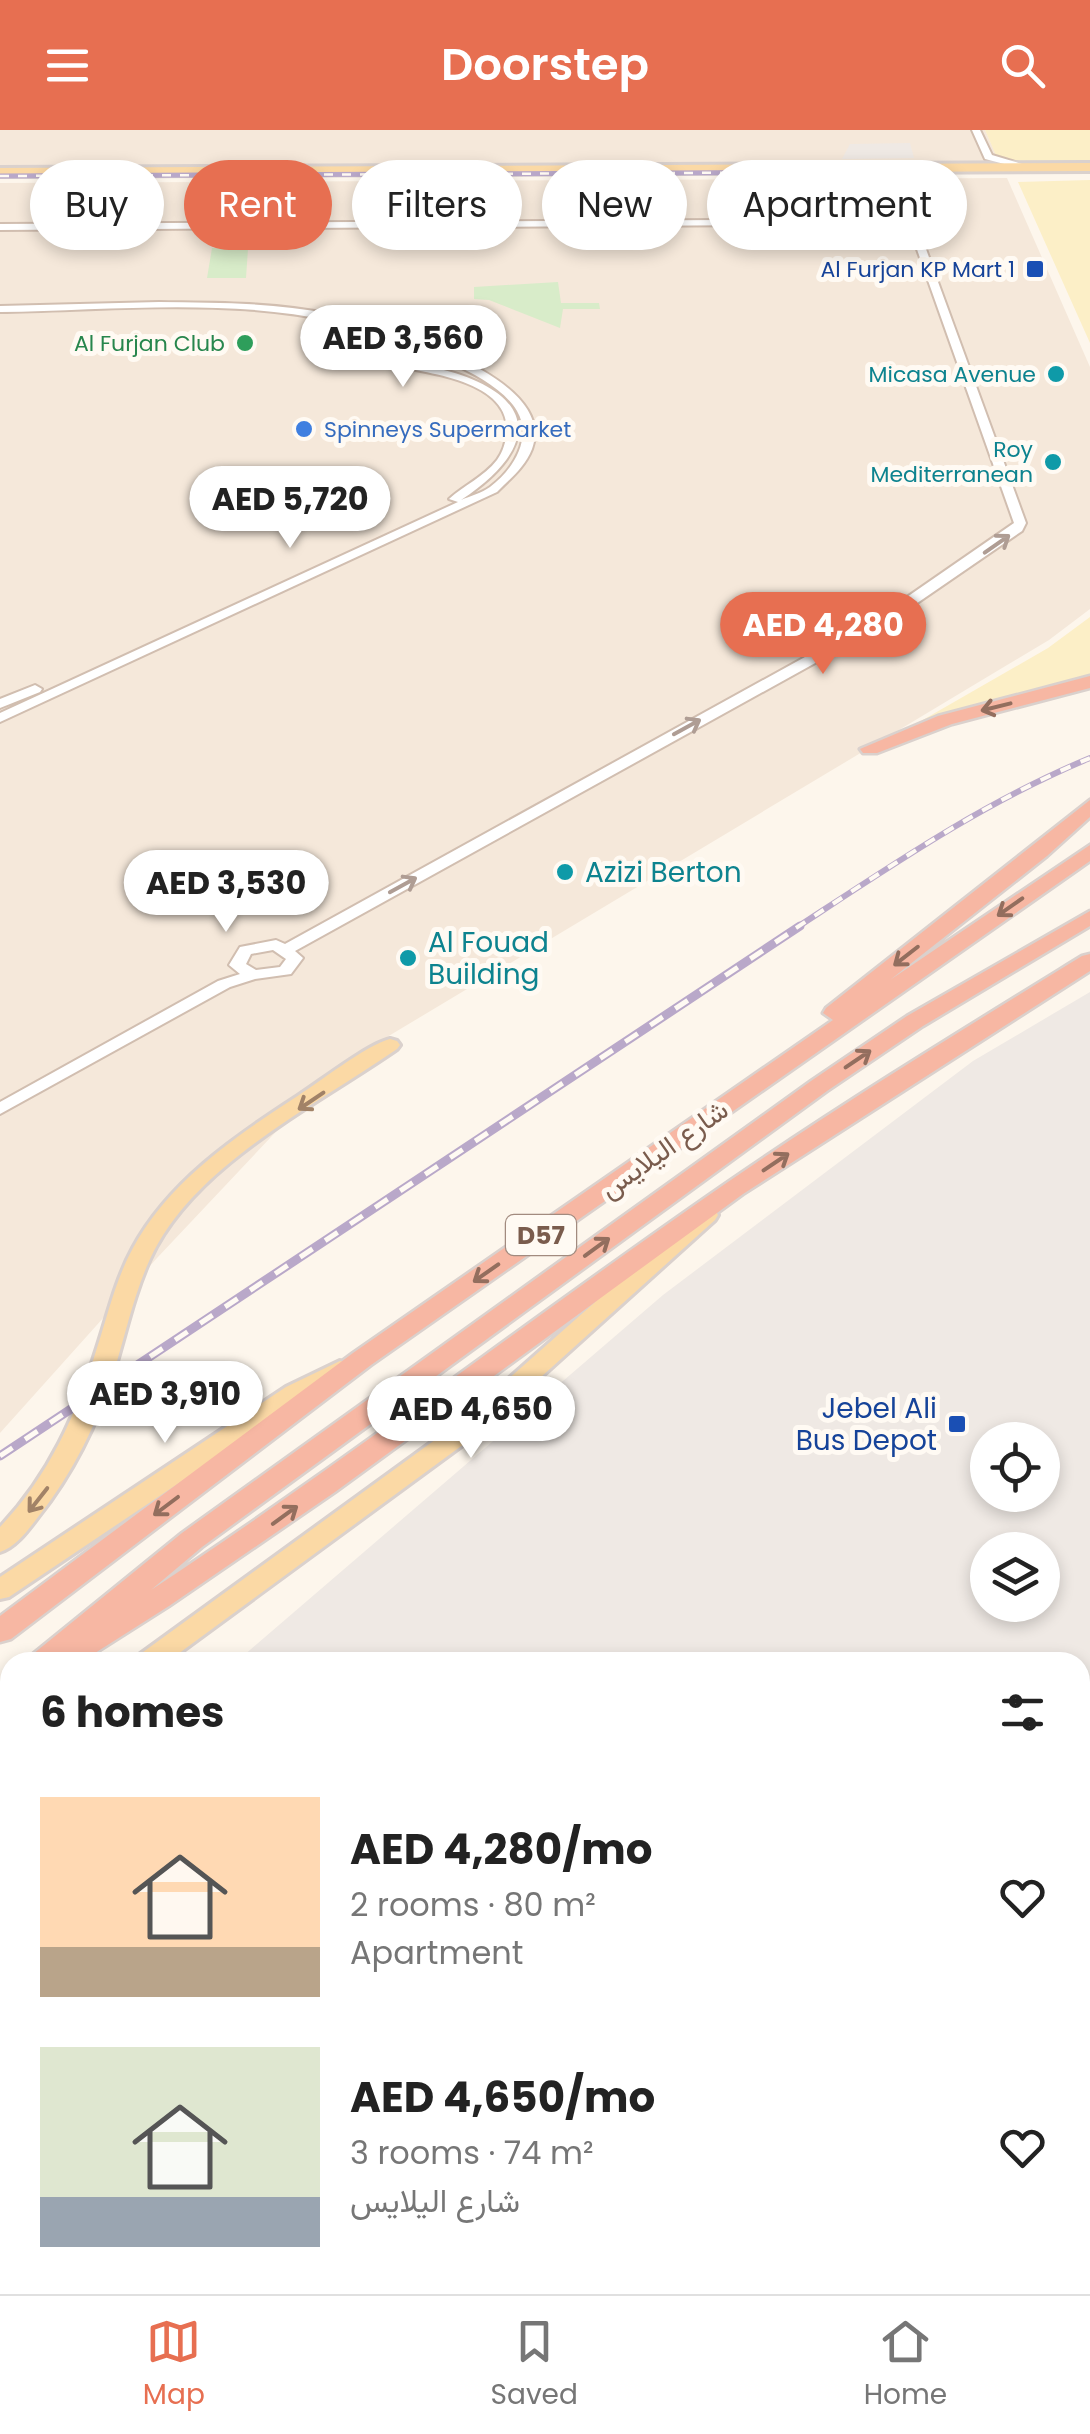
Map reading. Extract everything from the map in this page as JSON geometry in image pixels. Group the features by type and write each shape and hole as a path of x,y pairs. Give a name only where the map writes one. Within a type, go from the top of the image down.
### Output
{"highway":[{"path":"870,748 945,720 1090,682"},
{"path":"813,1046 828,1020 850,998 1023,866 1090,806"},
{"name":"شارع اليلايس","path":"0,1631 362,1359 1090,850"},
{"name":"شارع اليلايس","path":"56,1652 192,1540 819,1086 915,1022 1090,918"},
{"path":"72,1652 226,1557 735,1189 932,1058 1090,961"}],"main road":[{"path":"967,166 1090,167"},
{"path":"0,172 707,168"},
{"path":"687,178 1090,175"},
{"path":"0,182 352,180"},
{"path":"0,1542 46,1490 77,1441 137,1262 171,1208 222,1161 390,1045"},
{"path":"163,1652 470,1426 629,1290 735,1189"},
{"path":"0,1590 295,1393 362,1359"}],"street":[{"path":"976,130 988,157"},
{"path":"967,164 988,157 1024,166"},
{"path":"0,227 912,220 1020,526 881,620 287,949"},
{"path":"0,312 264,310 352,322 444,352 491,378 521,405 530,427 522,461 478,500 0,704"},
{"path":"0,312 272,316 360,331 384,340 392,352"},
{"path":"0,718 312,570 459,497 491,476 507,458 514,429 500,400 472,380 389,364 386,358 392,352 422,347"},
{"path":"429,370 450,358"},
{"path":"0,1109 246,972 270,976 290,968 295,958 287,949 270,945 250,948 237,957 246,972"}],"shaded area":[{"path":"0,130 985,130 1004,172 967,172 967,160 707,160 707,174 687,174 687,160 542,160 542,175 522,175 522,160 352,160 352,176 332,176 332,160 184,160 184,177 164,177 164,160 30,160 30,178 0,178"},
{"path":"910,143 914,158 842,159 850,144"},
{"path":"967,178 1007,178 1090,367 1090,609 1049,640 337,1067 157,1258 0,1433 0,183 30,183 30,250 164,250 164,182 184,182 184,250 332,250 332,181 352,181 352,250 522,250 522,180 542,180 542,250 687,250 687,180 707,179 707,250 967,250"},
{"path":"1090,992 1090,1652 248,1652 663,1295 973,1061"}],"green space":[{"path":"212,250 248,250 246,278 207,278"},
{"path":"558,282 561,303 599,303 600,309 563,309 560,328 489,300 474,299 474,287"}],"sand":[{"path":"985,130 1090,130 1090,164 998,160"},
{"path":"1090,180 1090,343 1018,182"},
{"path":"1090,617 1090,676 921,721 1048,648"}],"railway":[{"path":"0,176 707,173"},
{"path":"796,928 976,815 1090,758"},
{"path":"0,1456 800,926"}],"place":[{"name":"Al Furjan KP Mart 1","path":"1035,269"},
{"name":"Al Furjan Club","path":"245,343"},
{"name":"Micasa Avenue","path":"1056,374"},
{"name":"Spinneys Supermarket","path":"304,429"},
{"name":"Roy Mediterranean","path":"1053,462"},
{"name":"Azizi Berton","path":"565,872"},
{"name":"Al Fouad Building","path":"408,958"},
{"name":"Jebel Ali Bus Depot","path":"957,1424"}]}
